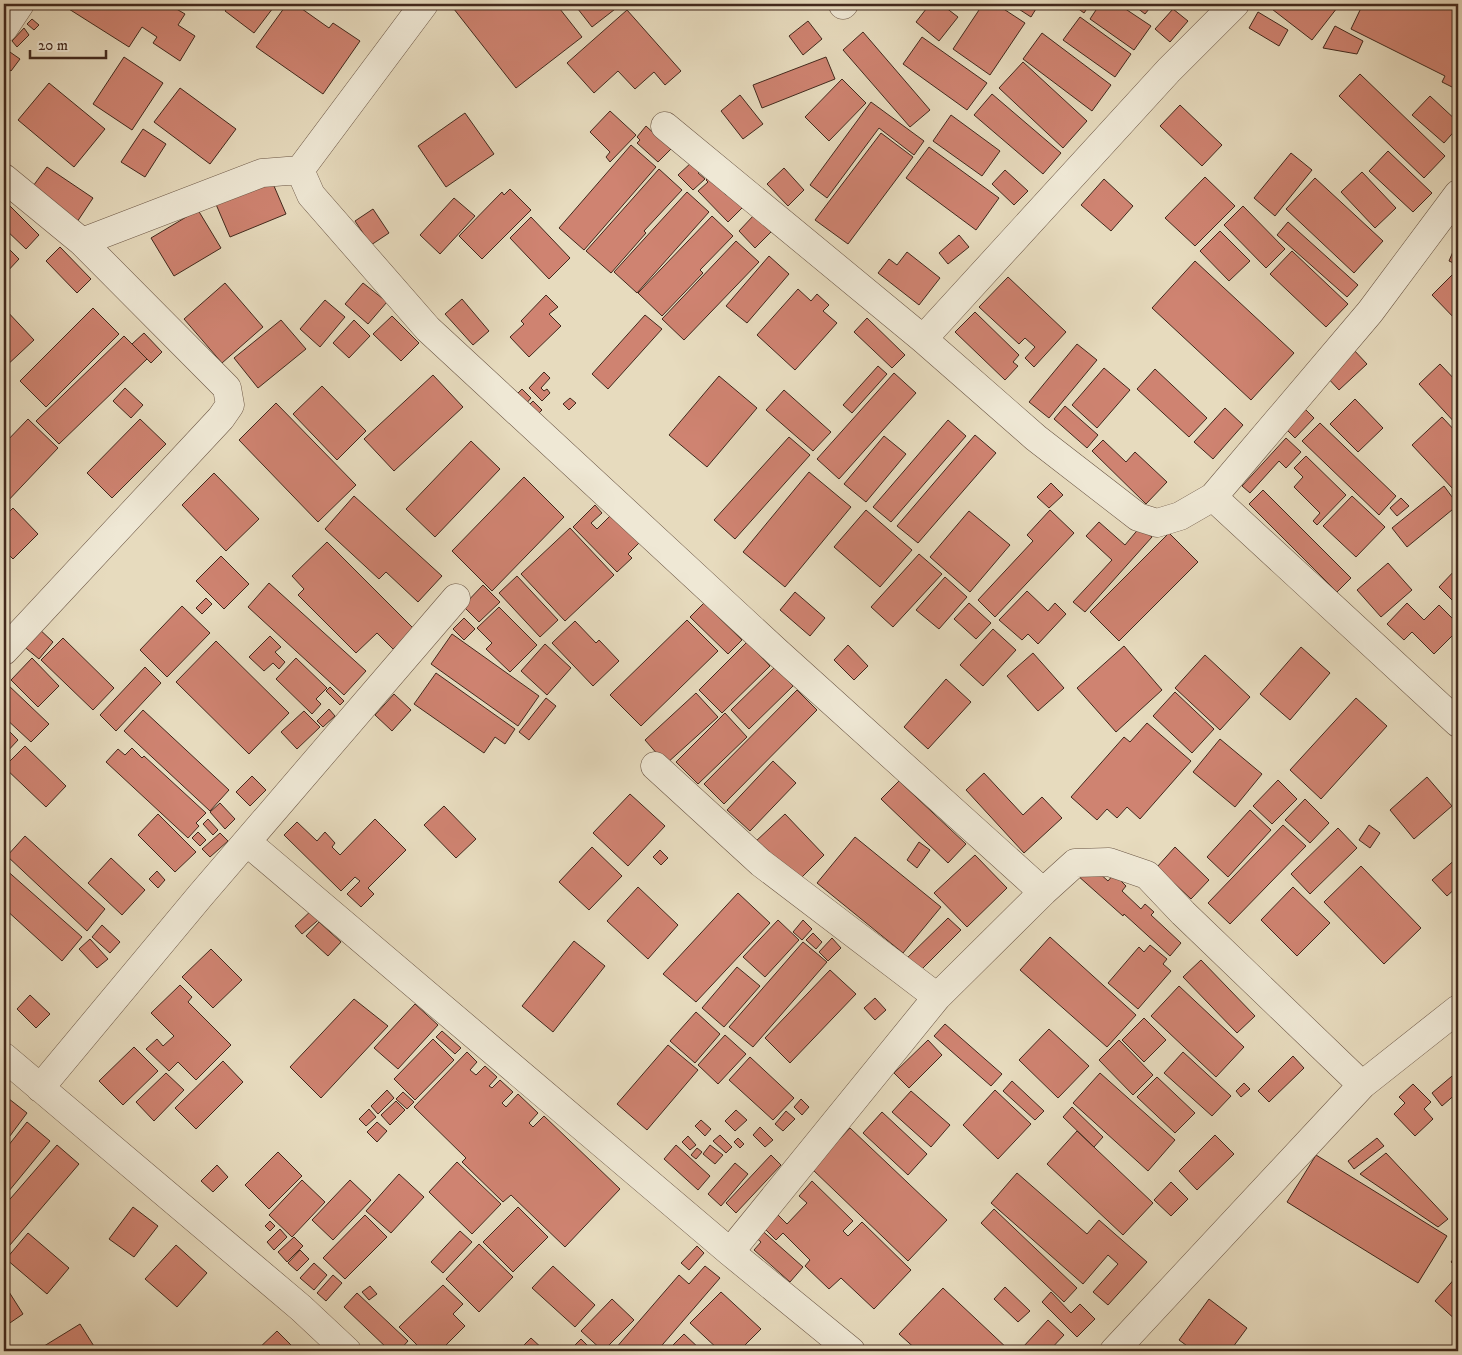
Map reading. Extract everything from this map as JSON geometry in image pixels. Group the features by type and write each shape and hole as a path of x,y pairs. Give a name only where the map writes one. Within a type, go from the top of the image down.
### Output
{"street":[{"path":"4,28 20,4"},
{"path":"82,242 262,173 300,170 424,4"},
{"path":"923,339 1169,70 1235,4"},
{"path":"665,126 923,339 1036,438 1138,517 1157,523 1180,516 1213,496 1370,312 1458,194"},
{"path":"300,170 311,195 428,329 776,651 1043,892"},
{"path":"4,178 82,242 227,388 230,405 221,418 9,635"},
{"path":"1213,496 1458,723"},
{"path":"40,1088 200,896 456,598"},
{"path":"656,766 762,863 937,997"},
{"path":"247,842 730,1252 851,1351"},
{"path":"730,1252 937,997 1043,892 1076,863 1109,862 1147,875 1182,913 1362,1085"},
{"path":"1114,1351 1362,1085 1458,1009"},
{"path":"4,1057 300,1308 346,1351"}],"building":[{"path":"61,4 168,4 185,14 178,25 195,36 180,61 153,43 157,37 142,27 129,47"},
{"path":"231,4 276,4 254,33 225,11"},
{"path":"287,4 295,4 329,28 333,23 360,41 323,94 256,47"},
{"path":"450,4 556,4 582,37 516,88"},
{"path":"574,4 616,4 619,6 592,27"},
{"path":"930,4 941,4 958,17 939,41 916,22"},
{"path":"983,4 996,4 1025,23 990,75 953,49"},
{"path":"1011,4 1039,4 1031,17"},
{"path":"1072,4 1090,4 1084,13"},
{"path":"1100,4 1118,4 1151,26 1134,50 1090,19"},
{"path":"1132,4 1153,4 1145,14"},
{"path":"1269,4 1331,4 1337,8 1312,40 1268,6"},
{"path":"1352,4 1458,4 1458,54 1456,59 1458,60 1458,90 1442,82 1445,76 1351,29 1361,8"},
{"path":"1173,9 1188,21 1170,42 1155,29"},
{"path":"627,10 681,71 665,85 654,72 635,89 618,71 594,93 567,63"},
{"path":"1258,12 1288,30 1279,46 1249,28"},
{"path":"1080,17 1131,54 1115,77 1063,40"},
{"path":"32,19 39,25 34,30 27,24"},
{"path":"808,21 822,39 803,55 789,36"},
{"path":"1335,26 1363,41 1357,54 1323,48"},
{"path":"24,28 29,35 17,47 12,41"},
{"path":"863,32 930,110 910,127 843,50"},
{"path":"1042,33 1111,85 1092,111 1023,59"},
{"path":"922,37 987,83 967,110 903,64"},
{"path":"7,50 20,59 11,71 4,66 4,55"},
{"path":"124,57 163,83 132,130 93,104"},
{"path":"826,57 835,79 762,108 753,85"},
{"path":"1023,62 1087,121 1063,148 999,88"},
{"path":"1360,74 1445,156 1424,178 1339,96"},
{"path":"842,79 866,103 829,141 805,117"},
{"path":"49,83 105,129 74,167 18,120"},
{"path":"180,88 236,129 210,164 154,122"},
{"path":"992,94 1061,153 1043,174 974,115"},
{"path":"740,95 763,124 743,139 721,111"},
{"path":"1430,96 1458,122 1458,127 1444,143 1412,115"},
{"path":"871,102 924,141 914,155 879,128 827,198 810,185"},
{"path":"1180,105 1222,145 1202,166 1160,126"},
{"path":"610,111 636,135 610,162 606,157 610,152 590,132"},
{"path":"465,113 494,154 446,187 418,146"},
{"path":"951,115 1000,151 982,176 933,141"},
{"path":"646,126 671,149 658,162 637,143 640,140 637,137"},
{"path":"143,129 166,144 145,177 121,162"},
{"path":"881,133 913,157 848,244 815,220"},
{"path":"631,145 656,167 584,250 559,228"},
{"path":"929,147 999,198 976,230 906,178"},
{"path":"1388,151 1432,193 1413,212 1369,171"},
{"path":"1291,153 1312,170 1275,216 1254,198"},
{"path":"693,161 702,170 698,173 705,179 693,190 678,175"},
{"path":"47,167 93,198 75,225 28,193"},
{"path":"784,168 804,190 788,206 767,184"},
{"path":"659,169 682,190 644,231 646,233 611,273 586,251"},
{"path":"1005,170 1028,191 1014,205 992,184"},
{"path":"1362,172 1396,208 1375,228 1341,192"},
{"path":"709,177 727,189 723,192 726,195 730,192 744,206 728,222 698,191 708,182 706,180"},
{"path":"1205,177 1235,206 1195,246 1165,218"},
{"path":"1315,178 1383,241 1354,273 1286,209"},
{"path":"271,179 286,214 230,237 215,202"},
{"path":"1104,179 1133,206 1111,231 1081,205"},
{"path":"510,189 531,210 482,259 459,236 502,192 504,195"},
{"path":"687,192 709,212 637,293 614,272"},
{"path":"454,198 475,216 440,254 420,235"},
{"path":"8,204 39,235 26,249 4,228 4,208"},
{"path":"1243,206 1285,249 1266,268 1224,225"},
{"path":"373,209 389,233 371,245 355,221"},
{"path":"198,210 221,248 174,276 151,238"},
{"path":"754,215 771,232 755,248 739,231"},
{"path":"712,216 733,236 700,270 703,273 662,316 638,293"},
{"path":"531,217 570,258 549,279 510,238"},
{"path":"1288,222 1358,285 1347,297 1277,235"},
{"path":"1220,231 1250,261 1229,281 1200,251"},
{"path":"959,235 969,247 948,264 939,253"},
{"path":"1458,240 1458,265 1449,261"},
{"path":"736,241 759,262 684,340 662,319"},
{"path":"4,244 19,259 4,275"},
{"path":"60,247 91,279 77,293 46,261"},
{"path":"1292,251 1348,304 1326,327 1270,274"},
{"path":"907,252 940,278 919,305 878,273 889,259 897,265"},
{"path":"769,256 789,274 747,323 726,306"},
{"path":"1195,261 1294,353 1251,400 1152,308"},
{"path":"1452,275 1458,281 1458,322 1432,295"},
{"path":"1008,277 1066,332 1034,367 1025,358 1035,347 1025,338 1019,344 979,307"},
{"path":"225,283 263,327 222,363 184,319"},
{"path":"363,283 387,302 368,324 345,304"},
{"path":"798,289 811,301 817,294 829,305 823,311 837,323 795,370 757,335"},
{"path":"546,295 558,307 549,314 561,326 529,357 510,337 524,324 521,321"},
{"path":"462,299 489,331 473,345 445,314"},
{"path":"325,300 345,317 320,347 300,329"},
{"path":"4,308 34,340 4,368"},
{"path":"93,308 119,334 46,407 20,381"},
{"path":"975,312 1019,355 1013,362 1018,366 1005,380 955,332"},
{"path":"645,315 662,329 608,389 592,374"},
{"path":"392,316 419,343 401,361 373,334"},
{"path":"867,318 905,355 892,368 854,332"},
{"path":"281,320 306,349 258,388 234,358"},
{"path":"354,320 370,336 349,358 333,343"},
{"path":"144,333 162,352 151,363 132,344"},
{"path":"124,336 147,359 59,444 36,421"},
{"path":"1077,344 1097,360 1049,418 1029,402"},
{"path":"1353,349 1367,364 1339,390 1325,375"},
{"path":"1440,364 1458,383 1458,426 1419,384"},
{"path":"878,366 887,374 852,413 843,405"},
{"path":"1104,368 1130,390 1097,428 1072,405"},
{"path":"1155,369 1207,418 1189,437 1137,389"},
{"path":"544,372 550,378 541,388 544,391 547,389 550,393 542,401 529,388"},
{"path":"894,373 916,393 839,479 817,459"},
{"path":"433,375 463,407 394,471 364,439"},
{"path":"719,376 757,408 707,467 669,435"},
{"path":"322,386 366,431 337,460 293,414"},
{"path":"125,388 143,405 131,418 113,401"},
{"path":"522,389 531,398 525,405 515,396"},
{"path":"784,390 831,432 813,451 766,410"},
{"path":"570,398 576,403 569,410 563,404"},
{"path":"1355,399 1383,428 1358,452 1330,424"},
{"path":"533,401 542,410 533,419 524,410"},
{"path":"276,403 356,485 318,522 239,440"},
{"path":"1065,406 1098,435 1087,448 1054,419"},
{"path":"1225,408 1243,425 1213,459 1194,442"},
{"path":"1305,409 1314,418 1295,438 1286,429"},
{"path":"1442,417 1458,434 1458,483 1453,489 1412,445"},
{"path":"28,419 58,448 4,505 4,444"},
{"path":"140,419 166,444 112,498 87,473"},
{"path":"948,420 966,436 891,522 873,507"},
{"path":"1320,423 1396,496 1379,515 1302,441"},
{"path":"975,435 996,453 918,543 897,526"},
{"path":"884,436 906,454 866,502 844,484"},
{"path":"789,437 810,455 735,539 714,520"},
{"path":"1286,438 1301,452 1286,468 1279,461 1250,493 1242,486"},
{"path":"1103,440 1126,462 1135,452 1167,482 1146,504 1092,451"},
{"path":"471,441 500,469 435,537 406,509"},
{"path":"1306,456 1346,495 1317,525 1313,521 1320,513 1294,487 1303,477 1294,468"},
{"path":"809,472 851,507 785,587 743,552"},
{"path":"214,473 259,519 226,551 182,505"},
{"path":"524,477 564,517 492,591 452,551"},
{"path":"1051,483 1063,495 1049,508 1037,497"},
{"path":"1444,486 1458,505 1407,547 1392,528"},
{"path":"1263,490 1351,578 1337,592 1249,504"},
{"path":"354,496 442,576 418,602 386,572 379,579 325,529"},
{"path":"1352,496 1385,527 1356,557 1323,526"},
{"path":"1401,498 1409,506 1397,516 1390,508"},
{"path":"595,505 602,513 591,523 597,529 612,514 639,543 628,554 632,558 617,572 573,527"},
{"path":"13,508 38,534 13,559 4,550 4,517"},
{"path":"866,510 912,550 880,587 834,547"},
{"path":"1050,510 1074,533 995,617 978,600 1033,541 1027,535"},
{"path":"969,511 1010,545 970,592 930,557"},
{"path":"1099,522 1125,545 1140,527 1152,537 1085,612 1073,602 1112,560 1086,536"},
{"path":"570,528 614,575 565,621 521,574"},
{"path":"1169,533 1198,562 1119,641 1090,612"},
{"path":"327,542 414,629 393,649 377,633 356,653 298,595 304,589 292,576"},
{"path":"919,554 942,574 893,627 871,607"},
{"path":"221,556 249,584 224,609 196,581"},
{"path":"1388,563 1412,590 1381,617 1357,590"},
{"path":"1458,567 1458,606 1439,587"},
{"path":"517,576 558,620 540,637 499,593"},
{"path":"945,577 967,597 939,629 916,610"},
{"path":"269,583 366,671 344,695 248,607"},
{"path":"483,585 500,602 479,622 463,606"},
{"path":"1027,591 1048,611 1055,603 1066,614 1038,644 1028,634 1022,640 999,620"},
{"path":"795,592 825,618 810,636 780,610"},
{"path":"206,598 212,604 202,614 196,608"},
{"path":"704,603 742,640 728,654 690,617"},
{"path":"969,603 991,623 976,639 954,619"},
{"path":"1407,603 1424,620 1439,605 1458,624 1458,630 1434,654 1412,632 1404,640 1387,624"},
{"path":"182,606 210,633 167,677 140,650"},
{"path":"499,607 537,645 510,672 486,649 492,643 477,628"},
{"path":"464,618 475,629 464,640 453,629"},
{"path":"687,620 718,651 641,726 610,695"},
{"path":"575,621 596,643 599,640 619,661 593,686 552,643"},
{"path":"36,626 53,642 39,659 21,644"},
{"path":"993,629 1016,650 983,686 960,665"},
{"path":"452,634 539,696 518,726 431,664"},
{"path":"270,636 281,647 275,652 285,662 279,669 273,663 264,671 249,657"},
{"path":"63,638 114,688 93,710 41,660"},
{"path":"216,641 289,713 249,754 176,682"},
{"path":"747,642 770,666 722,713 699,690"},
{"path":"545,644 571,668 547,695 521,671"},
{"path":"848,645 868,666 854,680 834,660"},
{"path":"1124,646 1162,690 1116,732 1077,688"},
{"path":"1301,647 1330,673 1290,720 1260,694"},
{"path":"1033,653 1064,688 1038,711 1007,676"},
{"path":"1205,655 1250,697 1220,730 1175,688"},
{"path":"32,658 59,686 38,707 11,680"},
{"path":"296,658 327,688 316,699 321,704 312,714 276,679"},
{"path":"145,667 161,683 116,731 100,715"},
{"path":"775,667 793,686 749,729 731,710"},
{"path":"436,673 515,729 505,744 495,737 484,753 414,704"},
{"path":"946,679 971,702 928,749 904,727"},
{"path":"7,684 49,724 31,742 4,717 4,687"},
{"path":"330,687 344,701 340,705 326,691"},
{"path":"797,690 817,710 724,804 704,784"},
{"path":"1175,692 1214,729 1192,753 1153,716"},
{"path":"696,693 718,717 666,764 645,740"},
{"path":"394,694 411,710 392,731 375,715"},
{"path":"546,698 556,706 529,740 519,732"},
{"path":"1356,698 1387,726 1321,799 1290,770"},
{"path":"329,709 335,716 323,727 317,721"},
{"path":"143,710 229,790 210,811 124,731"},
{"path":"304,711 320,727 297,749 281,732"},
{"path":"725,713 747,737 698,784 676,762"},
{"path":"1147,723 1191,761 1140,819 1127,807 1117,818 1107,809 1097,820 1071,797 1124,737 1130,742"},
{"path":"4,726 18,740 4,755"},
{"path":"1220,739 1262,774 1235,807 1193,772"},
{"path":"25,746 66,786 46,807 4,767"},
{"path":"132,748 142,758 144,756 206,813 196,823 199,826 188,838 106,762 118,749 125,755"},
{"path":"773,761 796,783 750,831 727,810"},
{"path":"984,773 1023,815 1042,797 1062,818 1024,853 966,790"},
{"path":"252,776 266,790 250,806 236,792"},
{"path":"1427,777 1452,806 1414,839 1390,810"},
{"path":"1278,780 1297,799 1272,824 1253,806"},
{"path":"899,781 966,844 948,863 881,799"},
{"path":"630,794 665,826 628,866 593,833"},
{"path":"1305,799 1329,823 1310,843 1285,820"},
{"path":"220,803 235,819 225,829 210,812"},
{"path":"444,806 476,839 456,858 424,825"},
{"path":"1250,810 1271,830 1228,877 1207,857"},
{"path":"158,814 196,852 175,872 138,835"},
{"path":"785,814 824,855 795,884 755,842"},
{"path":"208,819 218,830 213,835 203,824"},
{"path":"375,819 406,850 368,888 374,894 361,907 347,894 360,881 355,877 341,891 284,835 297,822 317,841 325,832 335,843 332,847 340,855"},
{"path":"1283,825 1306,846 1230,924 1208,903"},
{"path":"1369,825 1380,833 1370,848 1359,840"},
{"path":"1338,828 1357,848 1310,894 1291,874"},
{"path":"198,832 206,840 200,846 192,838"},
{"path":"220,833 228,841 210,857 202,849"},
{"path":"25,836 105,909 87,931 7,856"},
{"path":"855,837 941,907 903,953 817,883"},
{"path":"919,842 930,850 917,868 907,860"},
{"path":"592,847 622,876 589,910 559,882"},
{"path":"1175,847 1209,880 1191,899 1157,867"},
{"path":"660,850 668,858 661,865 653,857"},
{"path":"975,855 1007,888 967,927 934,893"},
{"path":"1458,857 1458,886 1447,896 1432,880"},
{"path":"111,858 145,890 122,915 88,883"},
{"path":"1088,863 1108,881 1114,874 1126,886 1122,891 1141,909 1145,904 1154,912 1151,915 1181,943 1170,956 1077,875"},
{"path":"1361,866 1421,928 1384,964 1324,902"},
{"path":"4,868 82,937 62,961 4,908"},
{"path":"157,871 165,880 158,888 149,879"},
{"path":"638,887 678,925 648,959 607,921"},
{"path":"1293,887 1330,923 1297,956 1261,920"},
{"path":"738,893 770,923 696,1002 663,974"},
{"path":"315,907 323,916 302,934 295,926"},
{"path":"4,914 10,920 4,928"},
{"path":"948,918 961,930 918,973 905,960"},
{"path":"778,920 799,940 765,977 743,957"},
{"path":"803,920 812,929 802,940 793,932"},
{"path":"319,922 341,942 328,956 306,936"},
{"path":"102,925 120,942 110,953 92,937"},
{"path":"813,933 822,942 816,949 806,940"},
{"path":"1050,937 1136,1015 1107,1047 1020,970"},
{"path":"832,938 841,948 828,961 819,952"},
{"path":"90,939 108,959 97,968 79,949"},
{"path":"574,941 605,966 553,1032 522,1006"},
{"path":"803,942 827,962 753,1047 729,1027"},
{"path":"1150,945 1167,959 1163,964 1171,971 1138,1009 1108,983 1139,947 1144,952"},
{"path":"211,949 242,980 213,1008 182,977"},
{"path":"1201,960 1255,1016 1237,1033 1183,977"},
{"path":"737,967 760,986 724,1027 702,1008"},
{"path":"830,970 856,994 790,1063 765,1038"},
{"path":"180,985 192,997 188,1002 231,1045 196,1080 178,1062 169,1071 146,1049 157,1039 163,1046 174,1036 151,1013"},
{"path":"1179,986 1244,1047 1216,1077 1151,1016"},
{"path":"30,995 50,1014 36,1028 17,1009"},
{"path":"875,998 886,1010 875,1020 864,1008"},
{"path":"354,999 388,1026 321,1098 290,1067"},
{"path":"415,1004 438,1025 398,1069 374,1048"},
{"path":"696,1012 720,1034 695,1063 670,1041"},
{"path":"1144,1018 1166,1040 1144,1062 1122,1040"},
{"path":"945,1024 1002,1074 991,1086 934,1036"},
{"path":"1049,1029 1089,1066 1058,1098 1019,1060"},
{"path":"442,1031 461,1048 455,1054 436,1037"},
{"path":"725,1035 746,1054 718,1084 698,1065"},
{"path":"433,1039 454,1060 415,1100 394,1079"},
{"path":"928,1040 942,1055 909,1088 894,1073"},
{"path":"1119,1040 1153,1075 1133,1095 1099,1060"},
{"path":"668,1045 698,1070 647,1130 617,1104"},
{"path":"134,1047 158,1071 123,1105 99,1081"},
{"path":"467,1052 477,1062 470,1070 476,1075 485,1066 497,1077 489,1086 492,1088 500,1080 513,1092 502,1103 506,1107 518,1094 538,1113 529,1123 533,1127 544,1116 620,1189 565,1247 511,1195 503,1202 462,1162 466,1158 414,1107"},
{"path":"1183,1052 1231,1096 1212,1116 1164,1073"},
{"path":"1293,1056 1304,1068 1269,1102 1258,1091"},
{"path":"750,1057 794,1098 773,1120 729,1080"},
{"path":"223,1061 243,1082 196,1129 175,1108"},
{"path":"1458,1071 1458,1092 1442,1106 1432,1093"},
{"path":"166,1073 184,1090 154,1121 136,1102"},
{"path":"1100,1073 1175,1140 1148,1171 1073,1103"},
{"path":"1157,1077 1195,1113 1175,1133 1137,1097"},
{"path":"1012,1081 1044,1111 1035,1120 1003,1091"},
{"path":"1244,1083 1250,1089 1241,1097 1236,1091"},
{"path":"1413,1084 1431,1102 1424,1109 1433,1119 1415,1136 1394,1114 1405,1103 1399,1097"},
{"path":"387,1090 394,1098 378,1114 371,1106"},
{"path":"995,1090 1031,1124 998,1159 963,1125"},
{"path":"911,1091 950,1125 931,1147 892,1112"},
{"path":"403,1092 414,1102 407,1109 396,1099"},
{"path":"4,1095 27,1113 4,1144"},
{"path":"801,1099 809,1107 802,1115 794,1107"},
{"path":"396,1101 405,1110 390,1125 381,1115"},
{"path":"1072,1107 1103,1137 1094,1147 1063,1117"},
{"path":"369,1109 376,1117 366,1126 359,1119"},
{"path":"736,1110 747,1120 735,1131 725,1121"},
{"path":"786,1111 795,1119 783,1131 775,1124"},
{"path":"882,1112 927,1154 908,1175 863,1133"},
{"path":"701,1120 711,1129 705,1136 695,1126"},
{"path":"27,1122 50,1141 4,1197 4,1151"},
{"path":"377,1122 387,1131 377,1142 367,1132"},
{"path":"760,1127 773,1140 765,1147 753,1135"},
{"path":"850,1128 947,1220 908,1261 812,1169"},
{"path":"1077,1131 1153,1203 1123,1235 1047,1164"},
{"path":"720,1135 732,1147 726,1153 713,1141"},
{"path":"1215,1135 1234,1154 1197,1190 1179,1171"},
{"path":"688,1136 696,1145 690,1150 682,1142"},
{"path":"738,1138 744,1144 740,1148 734,1142"},
{"path":"1377,1138 1384,1146 1354,1169 1348,1161"},
{"path":"57,1145 79,1164 4,1252 4,1206"},
{"path":"676,1145 710,1176 698,1190 664,1159"},
{"path":"710,1145 723,1155 715,1164 703,1154"},
{"path":"697,1148 702,1152 696,1159 691,1155"},
{"path":"278,1152 302,1176 269,1209 245,1185"},
{"path":"1386,1153 1448,1219 1438,1227 1360,1174"},
{"path":"771,1155 781,1165 736,1213 726,1203"},
{"path":"1316,1155 1447,1236 1418,1283 1287,1202"},
{"path":"457,1162 501,1204 472,1234 429,1192"},
{"path":"735,1163 748,1174 721,1206 708,1194"},
{"path":"217,1165 228,1177 213,1192 201,1181"},
{"path":"1017,1173 1087,1234 1099,1220 1147,1262 1108,1305 1093,1292 1118,1264 1108,1255 1083,1284 991,1203"},
{"path":"399,1174 424,1197 391,1233 366,1211"},
{"path":"302,1180 325,1202 292,1237 269,1215"},
{"path":"350,1180 371,1200 333,1240 312,1220"},
{"path":"812,1181 853,1221 843,1231 848,1236 862,1222 911,1270 874,1309 841,1278 829,1289 805,1266 810,1260 783,1233 776,1240 762,1226 775,1212 787,1224 807,1203 799,1196"},
{"path":"1171,1182 1188,1199 1171,1216 1154,1200"},
{"path":"133,1207 158,1226 134,1257 109,1239"},
{"path":"518,1207 548,1237 513,1272 483,1242"},
{"path":"994,1209 1077,1288 1064,1302 981,1223"},
{"path":"365,1215 387,1237 345,1279 323,1258"},
{"path":"270,1221 275,1226 270,1231 265,1226"},
{"path":"758,1227 803,1267 790,1282 754,1250 761,1242 752,1234"},
{"path":"280,1229 287,1237 274,1250 267,1242"},
{"path":"460,1231 472,1242 443,1273 431,1262"},
{"path":"28,1233 69,1268 47,1294 6,1259"},
{"path":"294,1237 303,1246 287,1262 278,1252"},
{"path":"479,1244 513,1277 479,1312 446,1279"},
{"path":"176,1245 207,1273 177,1307 145,1279"},
{"path":"697,1246 704,1253 689,1270 681,1263"},
{"path":"300,1250 309,1259 297,1271 288,1263"},
{"path":"1458,1253 1458,1268 1451,1262"},
{"path":"314,1263 327,1275 314,1290 300,1278"},
{"path":"553,1266 595,1305 575,1327 532,1288"},
{"path":"705,1266 720,1278 657,1351 618,1351 615,1349 679,1275 689,1284"},
{"path":"333,1275 342,1283 326,1301 317,1293"},
{"path":"1458,1277 1458,1322 1435,1301"},
{"path":"4,1284 23,1314 4,1327"},
{"path":"443,1285 463,1304 453,1314 465,1326 440,1351 423,1351 399,1327"},
{"path":"370,1286 377,1294 369,1300 362,1292"},
{"path":"1005,1287 1030,1311 1018,1322 994,1299"},
{"path":"943,1288 1010,1351 918,1351 899,1334"},
{"path":"721,1292 761,1329 739,1351 720,1351 690,1323"},
{"path":"1051,1292 1071,1313 1080,1304 1095,1319 1077,1337 1042,1302"},
{"path":"357,1293 408,1341 399,1351 390,1351 344,1307"},
{"path":"612,1299 634,1320 603,1351 581,1331"},
{"path":"1209,1299 1247,1328 1230,1351 1194,1351 1179,1340"},
{"path":"1048,1320 1064,1335 1049,1351 1027,1351 1023,1347"},
{"path":"80,1324 97,1351 36,1351"},
{"path":"277,1331 297,1351 256,1351"},
{"path":"684,1334 702,1351 667,1351"},
{"path":"531,1338 545,1351 518,1351"},
{"path":"581,1339 593,1351 569,1351"}]}
